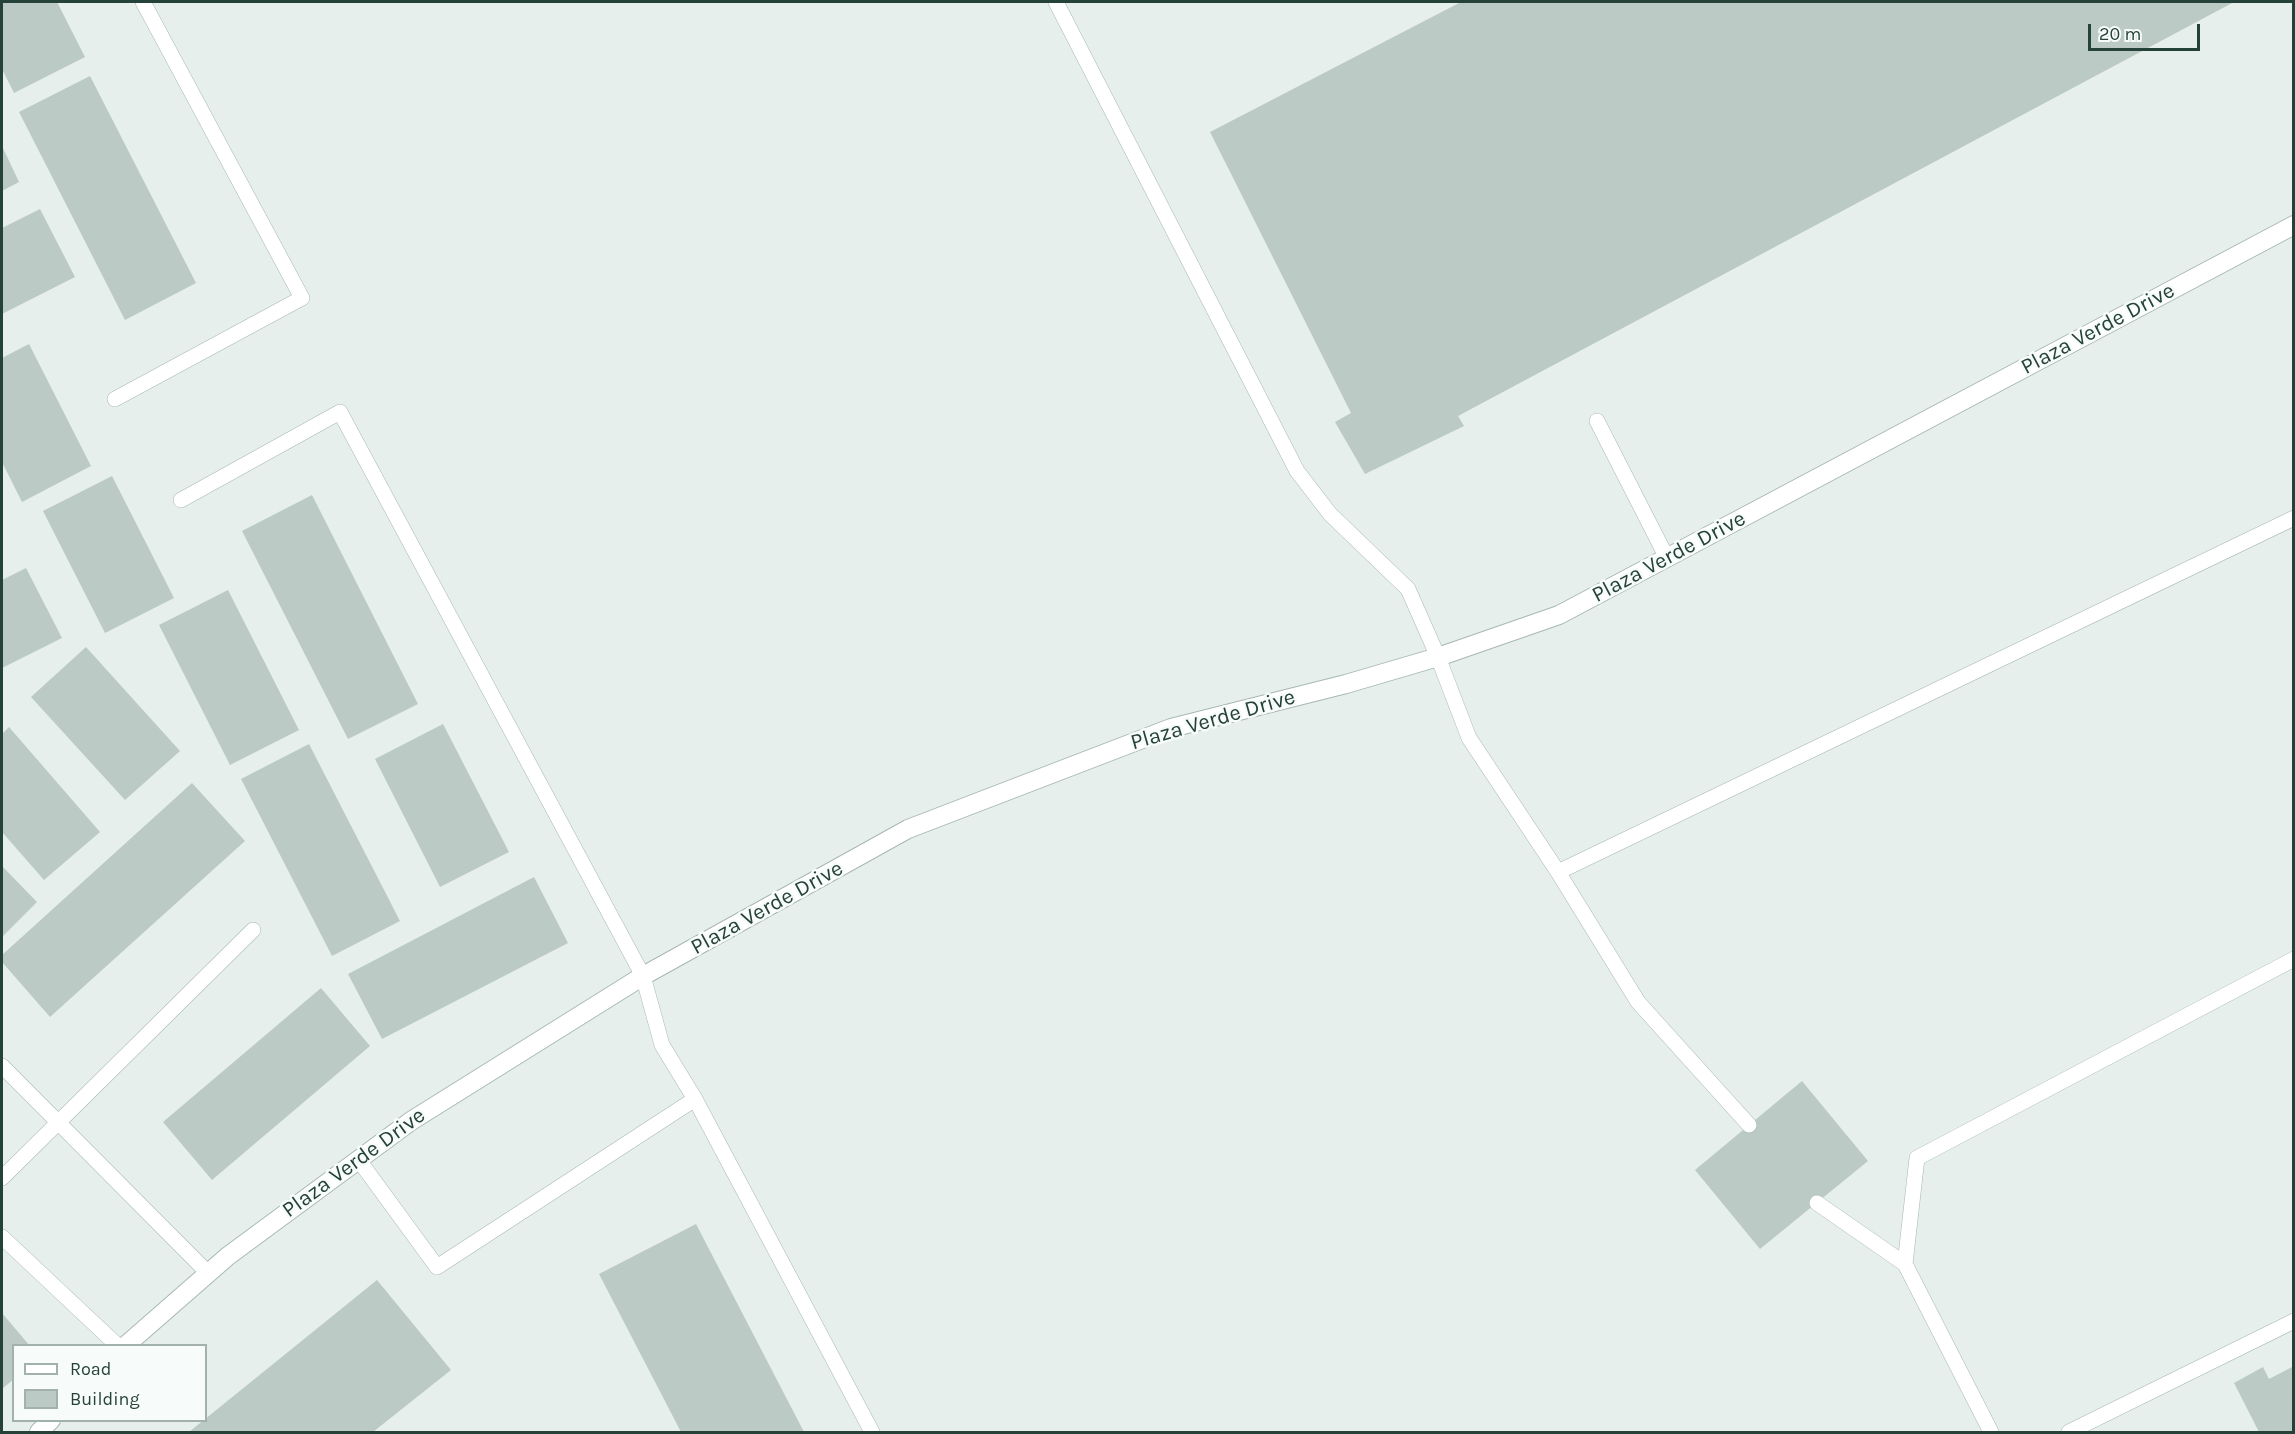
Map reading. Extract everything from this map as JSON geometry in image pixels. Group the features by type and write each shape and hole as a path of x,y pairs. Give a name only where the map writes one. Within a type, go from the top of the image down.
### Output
{"street":[{"name":"Plaza Verde Drive","path":"127,1344 228,1256 411,1121 644,976 908,829 1171,728 1346,684 1438,657 1559,615 2294,225"}],"lane":[{"path":"115,399 302,298 143,2"},
{"path":"1056,2 1297,471 1330,514 1408,589 1438,657 1469,738 1558,872 1638,1002 1749,1125"},
{"path":"181,500 340,412 644,976 662,1045 695,1099 872,1432"},
{"path":"1597,421 1667,558"},
{"path":"1558,872 2294,518"},
{"path":"2,1178 253,930"},
{"path":"1905,1264 1917,1158 2294,959"},
{"path":"2,1066 208,1273"},
{"path":"358,1159 437,1267 695,1099"},
{"path":"1817,1203 1905,1264 1991,1432"},
{"path":"2,1237 116,1344"},
{"path":"2069,1432 2294,1321"}],"building":[{"path":"2,2 57,2 85,57 14,93 2,69"},
{"path":"1461,2 2234,2 1458,416 1464,426 1365,474 1335,422 1351,413 1210,132"},
{"path":"90,76 196,283 125,320 19,112"},
{"path":"2,146 19,182 2,191"},
{"path":"40,209 75,277 2,314 2,228"},
{"path":"29,344 91,466 22,502 2,462 2,358"},
{"path":"112,476 174,598 105,633 43,511"},
{"path":"312,495 418,704 348,739 242,531"},
{"path":"26,568 62,638 2,668 2,580"},
{"path":"228,590 299,730 230,765 159,625"},
{"path":"86,647 180,751 125,800 31,697"},
{"path":"443,724 509,852 440,887 375,759"},
{"path":"9,727 100,832 44,880 2,832 2,734"},
{"path":"309,744 400,921 332,956 241,779"},
{"path":"192,783 245,841 50,1017 2,962 2,955"},
{"path":"2,866 37,902 2,937"},
{"path":"534,877 568,943 382,1039 348,974"},
{"path":"321,988 370,1046 212,1180 163,1122"},
{"path":"1802,1081 1868,1161 1760,1249 1695,1170"},
{"path":"696,1224 804,1432 681,1432 599,1274"},
{"path":"377,1280 451,1370 373,1432 189,1432 201,1422 207,1422 207,1417"},
{"path":"2,1313 28,1344 12,1344 12,1381 2,1389"},
{"path":"2294,1366 2294,1432 2259,1432 2234,1383 2263,1367 2269,1379"}]}
